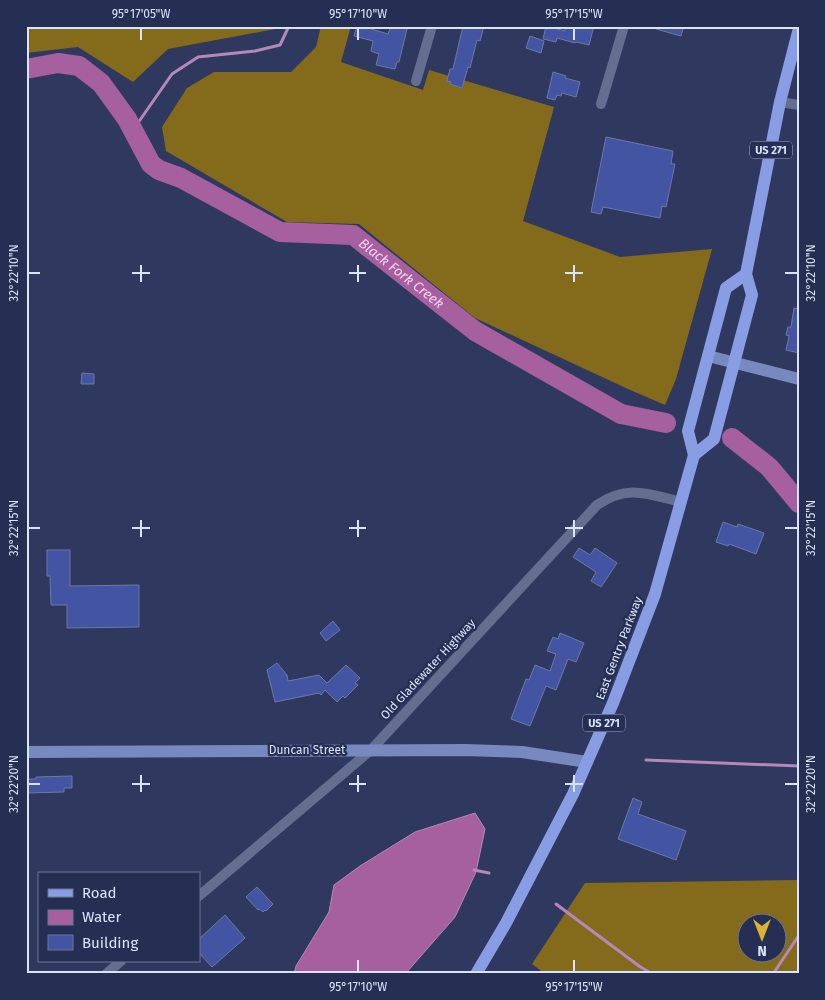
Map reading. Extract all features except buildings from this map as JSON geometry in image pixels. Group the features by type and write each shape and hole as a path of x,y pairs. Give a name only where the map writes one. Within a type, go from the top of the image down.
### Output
{"main road":[{"name":"US 271","path":"694,455 714,438 752,295 746,274 780,102 799,28"},
{"name":"East Gentry Parkway","path":"476,974 506,923 573,794 613,703 654,594 694,455 688,431 726,288 746,274"}],"street":[{"path":"416,81 432,26"},
{"path":"602,104 624,26"},
{"path":"780,102 799,105"},
{"path":"708,356 799,378"},
{"name":"Old Gladewater Highway","path":"200,895 371,750 596,505 613,495 633,492 681,502"},
{"name":"Duncan Street","path":"26,752 465,750 522,752 587,762"},
{"path":"106,974 120,962"}],"shaded area":[{"path":"26,26 276,26 275,29 168,49 133,82 78,47 26,53"},
{"path":"321,26 351,26 341,62 423,90 429,70 554,107 523,221 620,257 712,249 676,379 665,405 475,318 359,224 287,222 166,151 162,127 187,88 214,72 291,72 316,47"},
{"path":"799,880 799,974 545,974 532,964 585,883"}],"water":[{"path":"475,813 485,829 476,872 455,917 406,973 294,974 296,966 329,912 334,885 360,866 415,832"}],"waterway":[{"path":"133,130 172,74 198,57 255,51 280,45 289,26"},
{"name":"Black Fork Creek","path":"26,69 58,63 79,66 101,83 127,119 151,164 159,170 181,178 280,232 353,235 475,331 621,414 666,423"},
{"name":"Black Fork Creek","path":"732,438 769,467 799,503"},
{"path":"646,760 799,766"},
{"path":"474,870 489,873"},
{"path":"556,904 652,974"},
{"path":"773,974 799,935"}]}
